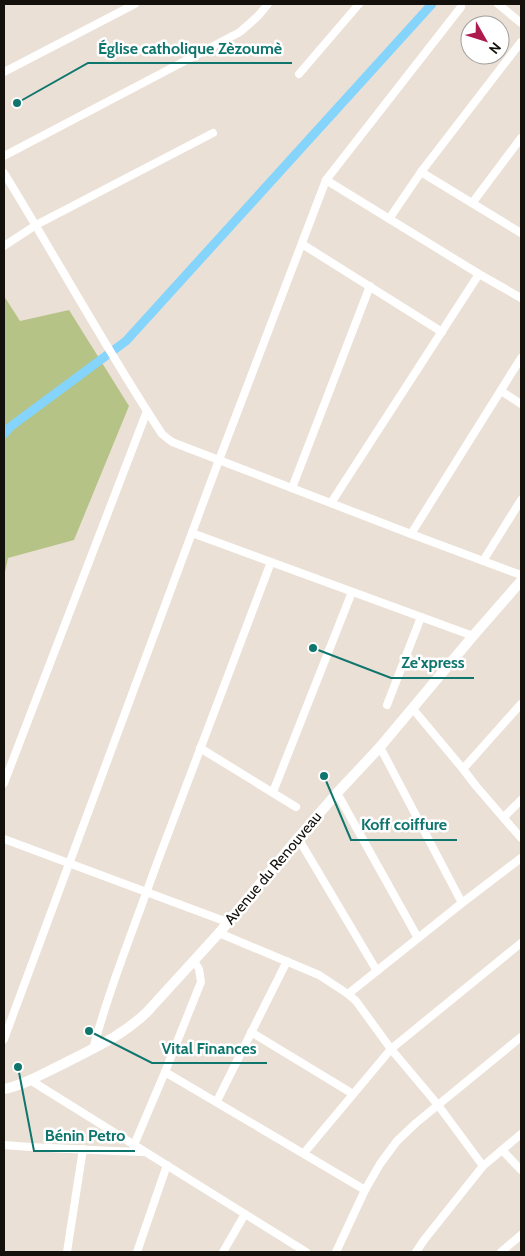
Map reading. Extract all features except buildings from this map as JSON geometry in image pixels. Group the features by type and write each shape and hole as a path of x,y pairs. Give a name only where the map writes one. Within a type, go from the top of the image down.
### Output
{"main road":[{"name":"Avenue du Renouveau","path":"6,1090 93,1049 122,1034 135,1024 219,933 298,838 380,747 521,581"}],"street":[{"path":"4,72 135,4"},
{"path":"4,156 240,32 268,4"},
{"path":"299,74 359,4"},
{"path":"498,4 521,23"},
{"path":"4,1039 219,460 326,180 460,7"},
{"path":"389,219 422,172 521,42"},
{"path":"4,246 36,225 213,133"},
{"path":"473,202 521,138"},
{"path":"422,172 521,232"},
{"path":"4,173 108,348 166,438 172,442 521,575"},
{"path":"326,180 521,298"},
{"path":"302,244 442,332"},
{"path":"331,503 479,274"},
{"path":"292,488 370,286"},
{"path":"411,534 521,358"},
{"path":"501,391 521,404"},
{"path":"4,783 147,411"},
{"path":"483,561 521,500"},
{"path":"192,533 473,636"},
{"path":"93,1049 101,1019 147,892 272,562"},
{"path":"273,792 352,592"},
{"path":"387,705 421,617"},
{"path":"463,769 521,704"},
{"path":"412,709 521,838"},
{"path":"380,747 462,903"},
{"path":"200,748 296,807"},
{"path":"337,793 418,938"},
{"path":"504,817 521,800"},
{"path":"298,838 377,970"},
{"path":"4,839 227,922"},
{"path":"348,994 521,858"},
{"path":"219,933 319,975 356,1001 391,1049 438,1105 483,1166"},
{"path":"304,1153 391,1049 521,943"},
{"path":"134,1144 166,1072 201,982 200,969 194,961"},
{"path":"217,1102 287,961"},
{"path":"251,1032 353,1094"},
{"path":"336,1252 365,1190 380,1164 397,1141 416,1123 521,1037"},
{"path":"166,1072 365,1190"},
{"path":"30,1080 306,1252"},
{"path":"416,1252 483,1166 521,1134"},
{"path":"4,1146 146,1152"},
{"path":"67,1252 83,1149"},
{"path":"502,1150 521,1170"},
{"path":"137,1252 167,1165"},
{"path":"223,1252 245,1214"},
{"path":"501,1252 521,1235"}],"green space":[{"path":"4,296 20,321 69,310 129,406 74,540 8,558 4,577"}],"waterway":[{"path":"4,434 10,427 126,341 432,4"}],"place":[{"name":"Église catholique Zèzoumè","path":"17,103"},
{"name":"Ze'xpress","path":"313,648"},
{"name":"Koff coiffure","path":"324,776"},
{"name":"Vital Finances","path":"89,1031"},
{"name":"Bénin Petro","path":"18,1067"}]}
